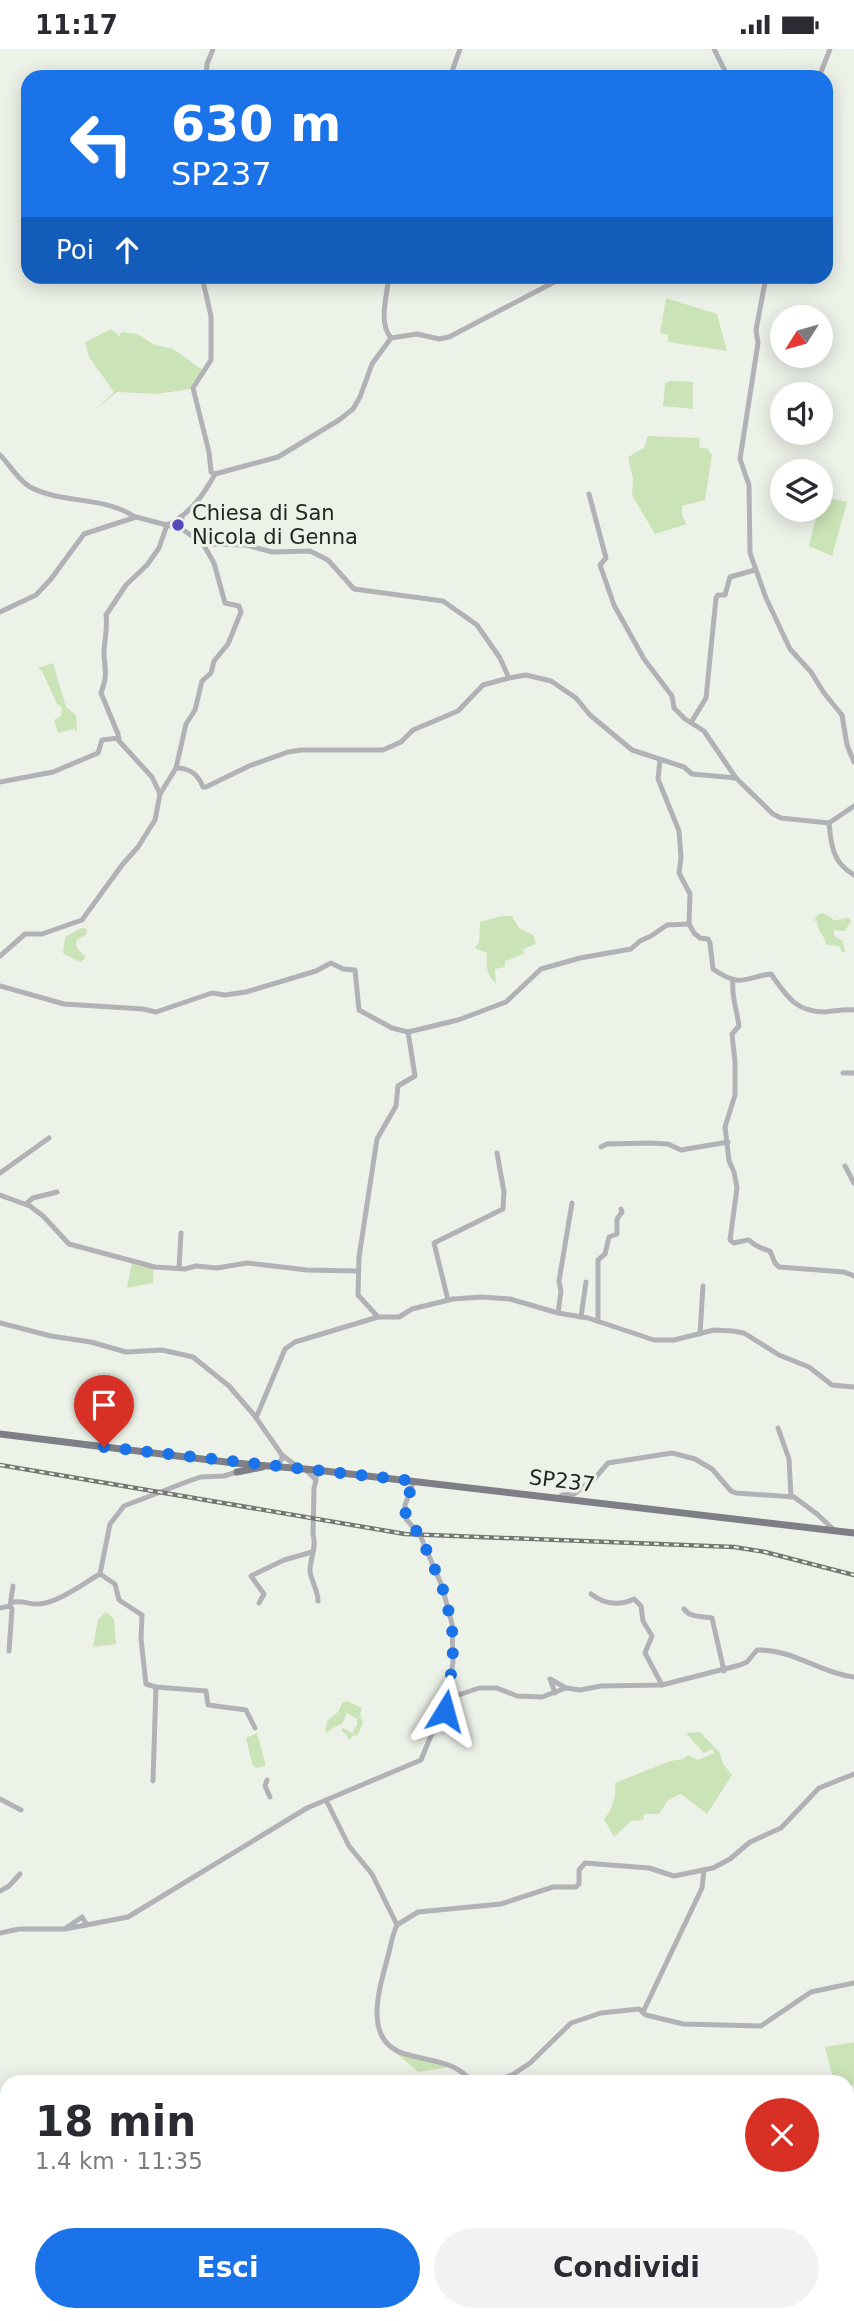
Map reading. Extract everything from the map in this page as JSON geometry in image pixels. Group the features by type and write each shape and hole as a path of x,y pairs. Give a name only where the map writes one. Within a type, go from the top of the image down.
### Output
{"main road":[{"path":"0,1434 250,1466"},
{"name":"SP237","path":"237,1472 250,1466 284,1462 316,1470 854,1533"},
{"path":"237,1472 242,1468 242,1463"}],"street":[{"path":"208,70 213,49"},
{"path":"452,70 460,49"},
{"path":"714,49 724,70"},
{"path":"822,70 830,49"},
{"path":"204,284 211,316 211,361 192,388 209,452 211,472 215,474"},
{"path":"388,284 384,317 385,332 391,338"},
{"path":"160,794 152,776 119,741 101,693 107,676 104,653 108,629 106,615 126,585 147,565 159,548 167,525 182,518 215,474 278,457 353,409 372,364 391,338 416,334 439,339 449,337 551,284"},
{"path":"765,284 756,330 758,343 740,459 750,485 750,553 790,649 811,672 824,694 842,715 847,745 854,762"},
{"path":"0,455 20,480 33,488 109,506 135,517 182,529 203,544 214,563 225,603 239,606 241,611 228,644 214,661 211,673 202,681 195,710 186,723 176,768 160,794 155,820 138,847 82,920 41,934 25,934 0,956"},
{"path":"589,494 606,558 600,565 614,605 644,659 672,696 674,708 710,739 736,778 773,814 781,818 829,823 854,806"},
{"path":"0,611 36,594 51,579 84,534 135,517"},
{"path":"182,518 182,529"},
{"path":"203,544 246,545 272,552 310,551 328,560 354,589 443,601 477,625 500,658 509,678"},
{"path":"692,722 706,698 716,597 725,595 730,577 755,570"},
{"path":"176,768 199,776 203,787 206,787 249,766 301,750 383,750 401,742 413,730 458,711 483,685 526,675 557,684 632,750 684,767 692,774 736,778"},
{"path":"0,782 65,769 98,753 102,740 119,738"},
{"path":"660,760 658,779 679,831 679,873 690,894 689,924 700,938 708,939 713,969 733,980 746,981 769,973 790,1001 800,1006 818,1011 854,1010"},
{"path":"829,823 832,850 839,864 854,875"},
{"path":"0,986 64,1004 156,1012 212,993 225,995 246,992 316,971 331,963 343,969 355,970 359,1010 392,1028 408,1032 458,1020 506,1002 541,969 580,958 631,949 667,925 689,924"},
{"path":"733,980 738,1026 732,1034 736,1062 735,1095 725,1127 729,1161 737,1188 732,1242 753,1240 759,1247 770,1251 779,1267 844,1272 854,1276"},
{"path":"378,1317 358,1294 358,1271 377,1139 396,1106 398,1086 415,1076 408,1032"},
{"path":"843,1073 854,1073"},
{"path":"0,1173 49,1138"},
{"path":"601,1147 607,1144 650,1143 668,1144 681,1150 728,1142"},
{"path":"448,1300 434,1243 503,1209 504,1192 497,1153"},
{"path":"845,1166 854,1183"},
{"path":"26,1204 33,1198 57,1192"},
{"path":"0,1195 26,1204 43,1216 69,1244 155,1267 216,1268 247,1263 307,1270 358,1271"},
{"path":"558,1313 561,1291 559,1282 572,1203"},
{"path":"598,1321 598,1261 605,1254 608,1238 617,1234 617,1219 621,1209"},
{"path":"179,1268 181,1233"},
{"path":"581,1317 586,1282"},
{"path":"699,1333 703,1286"},
{"path":"256,1418 285,1349 295,1342 378,1317 399,1317 412,1310 471,1297 510,1299 598,1321 654,1340 674,1340 714,1329 744,1333 779,1355 809,1367 832,1385 854,1387"},
{"path":"0,1323 126,1352 162,1350 193,1357 229,1386 256,1418 284,1462"},
{"path":"778,1428 789,1459 791,1497"},
{"path":"558,1498 574,1494 595,1478 608,1463 671,1453 695,1459 712,1469 736,1493 791,1497 817,1514 834,1530"},
{"path":"301,1468 316,1480"},
{"path":"316,1470 313,1535 316,1542 310,1573 318,1601"},
{"path":"0,1608 16,1601 41,1604 63,1596 100,1574 112,1518 124,1506 189,1481 237,1472"},
{"path":"0,1933 19,1929 65,1929 110,1919 119,1920 135,1914 307,1808 421,1760 445,1711 453,1662 452,1624 442,1586 420,1535 406,1519 405,1505 414,1481"},
{"path":"259,1603 264,1594 251,1576 284,1560 312,1552"},
{"path":"100,1574 114,1584 119,1600 142,1615 141,1639 146,1683 156,1687 206,1691 208,1705 222,1704 246,1710 255,1728"},
{"path":"9,1651 13,1586"},
{"path":"591,1594 601,1601 617,1604 634,1599 641,1606 643,1622 652,1636 645,1653 662,1685"},
{"path":"684,1609 695,1616 712,1618 724,1671"},
{"path":"555,1693 550,1679 566,1688 580,1690 601,1686 662,1685 724,1671 747,1662 757,1650 782,1651 829,1671 854,1677"},
{"path":"153,1781 156,1687"},
{"path":"447,1699 480,1688 497,1688 517,1696 542,1697 566,1688"},
{"path":"397,1925 418,1913 501,1905 553,1887 576,1887 579,1884 579,1870 585,1863 649,1868 674,1876 704,1870 730,1859 751,1842 781,1828 819,1788 854,1774"},
{"path":"267,1780 265,1786 270,1797"},
{"path":"0,1799 21,1810"},
{"path":"326,1800 349,1846 372,1874 397,1925 380,1985 376,2017 378,2029 400,2052 447,2064 464,2075"},
{"path":"645,2013 702,1888 704,1870"},
{"path":"0,1891 20,1874"},
{"path":"512,2075 530,2063 571,2023 601,2013 633,2008 683,2024 761,2026 811,1992 854,1983"}],"green space":[{"path":"666,298 717,314 727,351 668,342 668,335 660,333"},
{"path":"111,329 119,336 122,332 137,334 155,345 173,349 204,371 194,381 191,389 156,394 117,392 96,409 114,392 89,357 85,342"},
{"path":"693,382 693,409 663,406 665,383"},
{"path":"648,436 700,438 699,447 708,449 712,455 705,500 682,506 682,516 687,524 655,534 632,495 633,479 628,457 644,448"},
{"path":"833,499 847,502 832,556 809,546 815,522 833,522"},
{"path":"53,663 66,707 76,715 77,732 74,729 58,733 54,720 61,716 62,707 57,704 42,671 38,668"},
{"path":"822,913 835,920 848,917 851,921 845,931 834,930 834,936 843,941 845,952 842,952 839,946 826,945 817,921 814,921 817,915"},
{"path":"512,916 519,928 533,935 536,944 523,949 524,954 505,961 505,967 495,969 496,984 487,970 487,953 475,948 479,942 480,922"},
{"path":"81,928 87,929 86,935 76,943 85,956 80,962 63,953 65,937"},
{"path":"132,1262 154,1266 153,1283 127,1288"},
{"path":"106,1612 114,1619 116,1644 93,1647 98,1619"},
{"path":"347,1701 362,1708 360,1715 363,1723 357,1736 348,1740 347,1735 341,1731 343,1728 352,1733 357,1725 357,1719 347,1713 342,1724 325,1734 327,1721 338,1712 342,1703"},
{"path":"700,1732 720,1753 723,1764 732,1775 707,1814 681,1794 668,1800 659,1814 644,1814 643,1820 631,1821 614,1837 604,1819 613,1802 615,1783 688,1755 698,1760 714,1753 712,1749 704,1753 686,1733"},
{"path":"257,1733 265,1766 256,1768 252,1764 246,1738"},
{"path":"854,2042 854,2075 832,2075 825,2047"},
{"path":"400,2052 450,2065 418,2072 397,2054"}],"railway":[{"path":"0,1465 405,1534 734,1547 765,1552 854,1575"}],"place":[{"name":"Chiesa di San Nicola di Genna","path":"178,525"}],"route":[{"path":"104,1447 414,1481 405,1505 406,1519 420,1535 442,1586 452,1624 453,1662 445,1711"}]}
